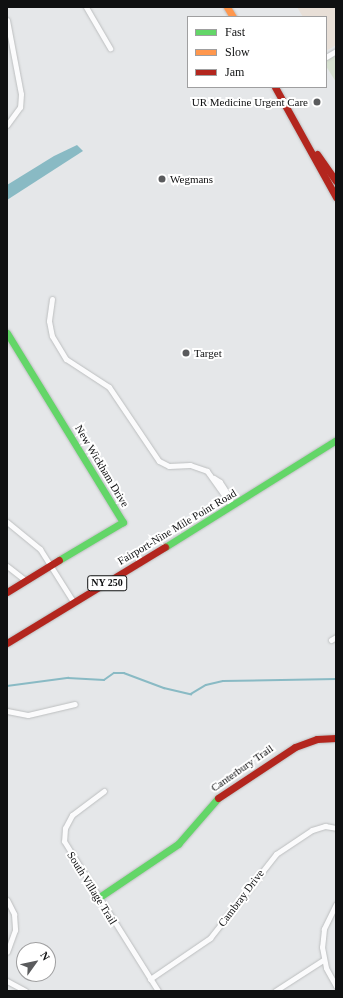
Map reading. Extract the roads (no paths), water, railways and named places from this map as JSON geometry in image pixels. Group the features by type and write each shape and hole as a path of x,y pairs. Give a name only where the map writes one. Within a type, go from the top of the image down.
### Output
{"street":[{"path":"86,7 110,48"},
{"path":"227,7 232,16"},
{"path":"7,20 21,94 20,108 7,125"},
{"path":"327,56 336,51"},
{"path":"276,88 301,130 336,181"},
{"path":"301,130 336,197"},
{"path":"52,299 49,321 52,336 66,359 109,387 159,461 169,466 197,466 207,471 214,478 232,506"},
{"name":"New Wickham Drive","path":"7,333 122,522 7,592"},
{"name":"Fairport-Nine Mile Point Road","path":"7,643 232,506 336,440"},
{"path":"7,522 32,541 52,565 74,602"},
{"path":"7,566 26,581"},
{"path":"7,711 28,715 75,704"},
{"name":"Canterbury Trail","path":"98,898 178,844 215,800 236,784 295,747 317,739 336,738"},
{"name":"South Village Trail","path":"104,790 72,815 67,821 64,834 66,848 158,991"},
{"name":"Cambray Drive","path":"150,979 210,938 276,854 312,830 325,826 336,828"},
{"path":"7,900 14,914 15,930 7,952"},
{"path":"336,904 324,929 323,960 336,986"},
{"path":"275,991 323,960"},
{"path":"7,981 26,991"}],"water":[{"path":"77,145 83,151 7,200 7,185 54,156"}],"waterway":[{"path":"7,686 68,678 104,680 114,673 124,673 164,688 191,694 206,685 223,681 336,679"}],"place":[{"name":"UR Medicine Urgent Care","path":"317,102"},
{"name":"Wegmans","path":"162,179"},
{"name":"Target","path":"186,353"}]}
